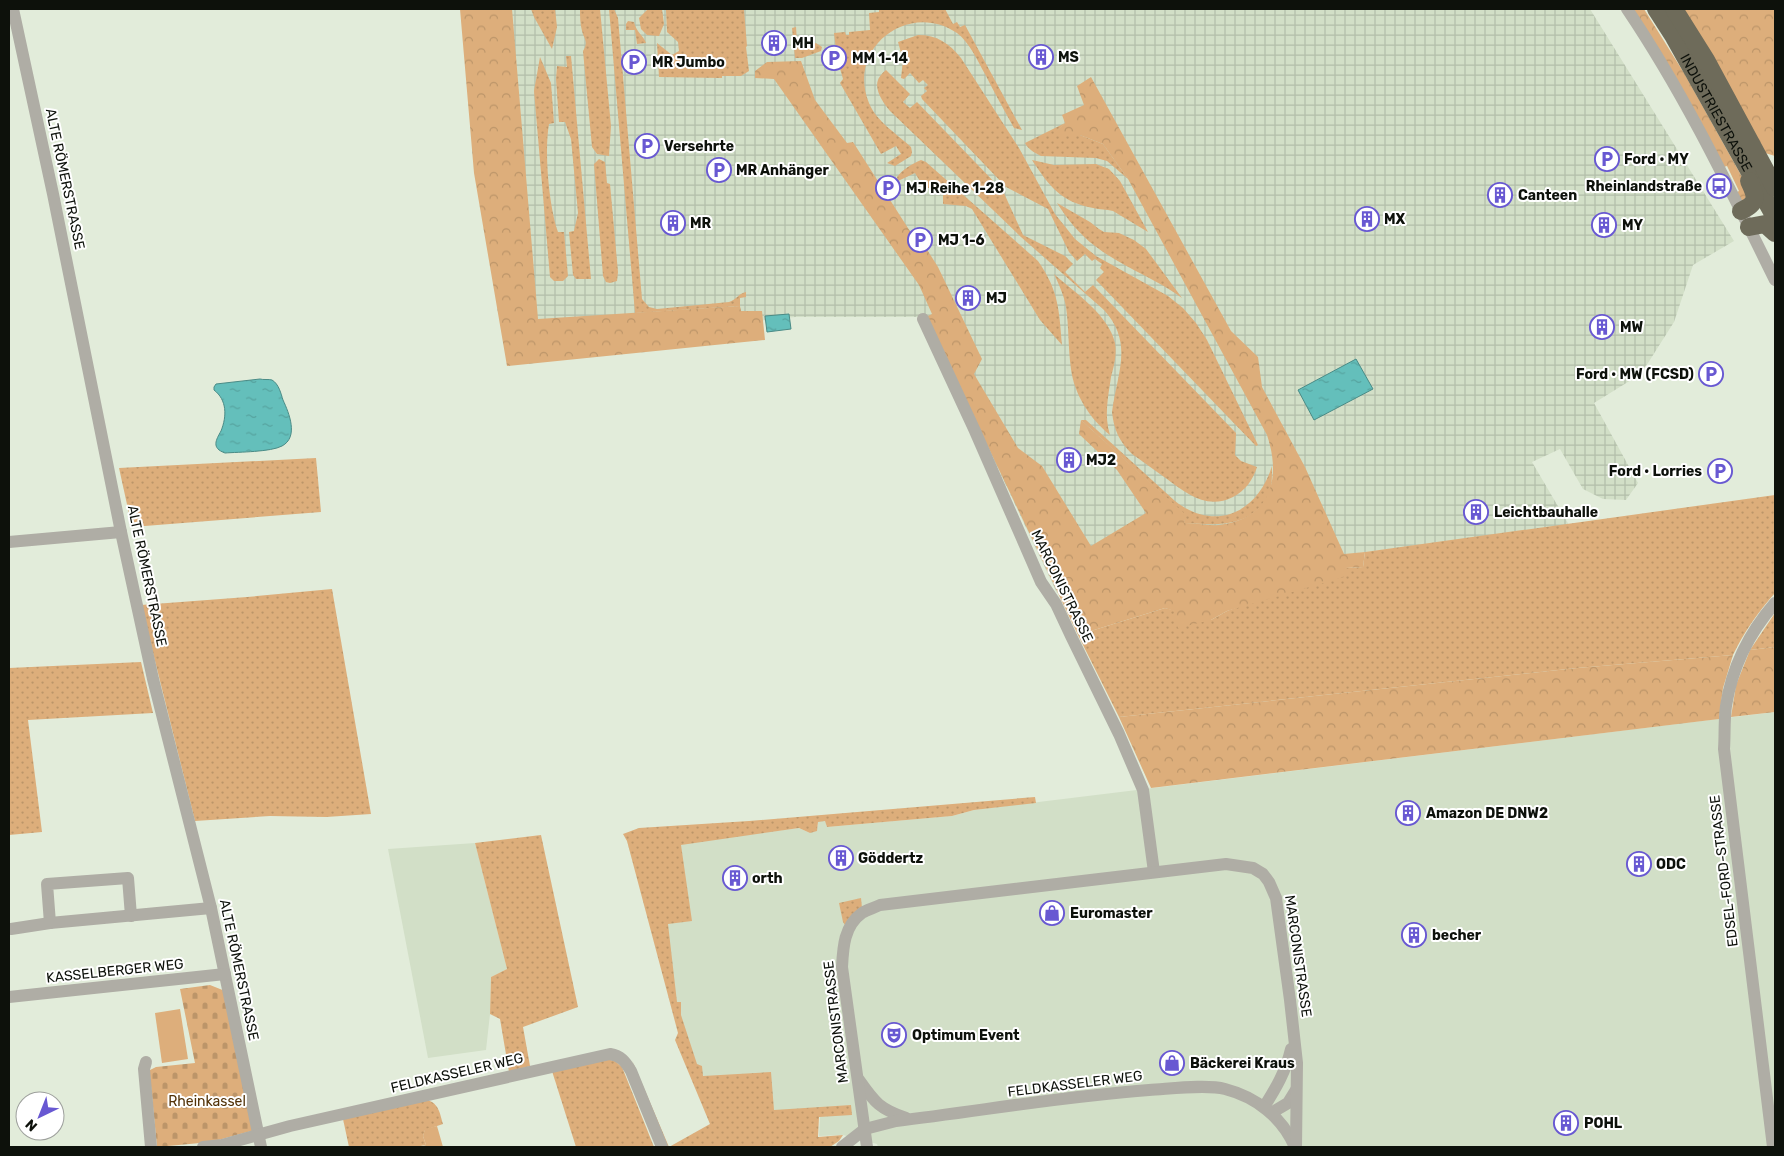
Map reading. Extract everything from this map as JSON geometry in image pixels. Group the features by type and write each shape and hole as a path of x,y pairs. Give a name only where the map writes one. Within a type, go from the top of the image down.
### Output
{"highway":[{"name":"INDUSTRIESTRASSE","path":"1656,9 1775,217"},
{"name":"INDUSTRIESTRASSE","path":"1674,9 1706,60 1775,188"},
{"path":"1729,135 1754,193 1755,200 1751,206 1741,211"},
{"path":"1749,227 1765,224 1775,233"}],"street":[{"name":"ALTE RÖMERSTRASSE","path":"13,9 153,679 211,908 260,1141"},
{"path":"1627,9 1668,72 1695,119 1775,280"},
{"name":"MARCONISTRASSE","path":"923,319 975,431 1041,582 1064,619 1119,734 1142,790 1154,872"},
{"path":"9,542 121,532"},
{"name":"EDSEL-FORD-STRASSE","path":"1773,1147 1724,749 1726,707 1733,673 1748,641 1763,617 1775,603"},
{"name":"MARCONISTRASSE","path":"868,1147 842,967 843,944 850,926 862,913 880,905 1226,864 1242,865 1253,868 1263,874 1276,898 1297,1063 1295,1147"},
{"path":"50,923 47,884 128,878 131,916"},
{"path":"11,929 50,923 211,908"},
{"name":"KASSELBERGER WEG","path":"9,997 225,974"},
{"name":"MARCONISTRASSE","path":"1268,1110 1287,1066 1294,1036"},
{"name":"FELDKASSELER WEG","path":"203,1147 260,1141 306,1122 610,1054 620,1056 632,1071 662,1147"},
{"path":"146,1062 144,1069 152,1147"},
{"path":"857,1077 877,1104 886,1110 909,1119"},
{"name":"FELDKASSELER WEG","path":"842,1147 865,1129 909,1119 1128,1092 1180,1088 1222,1088 1236,1092 1268,1110 1280,1122 1295,1147"},
{"path":"1268,1110 1288,1103 1296,1090"}],"shaded area":[{"path":"494,9 1590,9 1734,241 1693,265 1674,322 1648,363 1636,377 1594,403 1638,483 1626,500 1603,499 1583,489 1560,449 1532,462 1569,525 1057,593 926,317 795,317 739,323 524,336"},
{"path":"1775,712 1775,1147 878,1147 877,1144 843,1135 819,1136 820,1117 710,1124 627,841 743,835 799,828 810,833 818,828 818,821 825,820 827,827 952,816 974,810"},
{"path":"475,843 507,969 491,977 490,1014 486,1050 428,1058 388,849"}],"green space":[{"path":"460,9 512,9 538,319 740,306 741,311 762,311 765,340 507,366 474,173"},
{"path":"531,9 555,9 557,27 552,49 534,17"},
{"path":"580,9 600,9 611,126 609,156 597,154 592,147 583,51 586,43 581,26"},
{"path":"609,9 614,9 618,18 642,299 649,307 657,309 729,302 746,292 746,297 740,298 740,306 635,313"},
{"path":"648,9 662,9 664,24 659,36 647,35 641,29 639,18"},
{"path":"879,9 945,9 953,24 957,22 960,27 965,25 1022,130 1014,128 973,52 957,33 938,24 920,22 902,26 886,35 874,48 866,64 864,83 872,110 887,127 911,147 911,156 895,166 887,163 901,154 896,146 881,154 840,83 843,79 837,58 834,33 845,32 846,35 849,35 849,32 870,30 869,13 879,12"},
{"path":"1633,9 1644,9 1684,73 1751,193 1742,201 1727,166 1724,167"},
{"path":"1683,9 1775,9 1775,156 1765,153"},
{"path":"666,10 744,10 749,71 741,76 722,76 722,78 659,77 657,43 672,55 679,51 678,42 667,32"},
{"path":"628,21 634,22 636,29 646,43 637,44 635,30 626,30"},
{"path":"796,27 797,42 806,45 816,43 822,47 821,51 802,58 795,58 792,28"},
{"path":"918,35 937,38 952,48 961,58 1019,148 1055,214 1075,239 1096,256 1168,296 1183,308 1196,323 1207,340 1258,445 1256,446 1096,280 1104,272 1100,268 1102,264 1095,259 1092,261 1085,254 1077,261 1069,252 1048,209 1006,187 922,99 921,96 927,91 924,88 928,85 923,80 919,83 910,73 904,79 901,78 903,60 898,42"},
{"path":"566,56 571,56 591,279 576,279 573,275 569,232 574,231 578,213 571,139 565,122 559,122 556,79 557,66 567,67"},
{"path":"540,57 551,83 554,123 549,124 547,163 555,221 558,232 564,232 568,276 563,281 554,281 550,277 534,91"},
{"path":"801,61 815,100 847,143 853,142 922,250 926,248 938,267 982,359 974,374 1018,448 1042,466 1091,546 1146,513 1117,470 1079,434 1081,420 1186,515 1184,523 1219,525 1250,515 1261,506 1268,495 1272,482 1273,467 1267,435 1128,179 1103,144 1080,135 1053,135 1065,123 1062,115 1084,105 1077,86 1091,77 1231,331 1258,357 1262,387 1305,467 1344,554 1365,552 1363,567 1346,568 1344,577 1227,611 1211,620 1178,628 1174,611 1165,608 1078,635 926,317 932,314 919,285 774,79 755,78 755,71 767,62"},
{"path":"886,70 910,94 903,102 910,108 917,102 1003,191 1023,235 1065,256 1073,264 1065,272 1085,292 1093,285 1236,433 1235,455 1241,461 1257,467 1251,481 1241,492 1224,501 1215,502 1190,495 1127,449 1120,440 1112,412 1121,359 1119,334 1113,322 1104,310 1021,237 890,111 877,88 882,73"},
{"path":"1065,123 1054,135 1080,135 1103,144 1128,179 1107,161 1096,158 1041,156 1030,149 1025,143"},
{"path":"599,159 605,162 607,183 610,184 618,272 617,281 610,283 606,282 603,276 594,164"},
{"path":"921,160 926,162 1038,261 1050,282 1057,301 1062,345 1040,320 972,209 966,206 943,204 943,188 924,188 915,173 898,181 897,177 902,172"},
{"path":"1032,160 1054,165 1096,164 1109,169 1120,181 1148,232 1113,211 1096,209 1072,202 1050,185"},
{"path":"1057,203 1104,232 1119,233 1134,240 1146,249 1182,298 1095,246 1074,226"},
{"path":"1054,274 1090,305 1106,323 1115,343 1116,352 1107,406 1110,435 1090,414 1079,397 1070,361 1066,307 1063,294"},
{"path":"1081,420 1086,420 1175,501 1190,511 1205,516 1220,516 1234,513 1246,506 1257,495 1272,466 1270,492 1261,506 1253,513 1235,522 1225,524 1184,523 1185,515"},
{"path":"316,458 321,512 132,527 119,468"},
{"path":"1775,495 1775,593 1752,623 1733,655 1577,668 1119,717 1078,635 1165,608 1211,620 1227,611 1346,568 1363,567 1365,552"},
{"path":"332,589 371,814 326,817 270,816 195,821 141,605"},
{"path":"1775,613 1775,647 1750,650"},
{"path":"1775,647 1775,712 1731,717 1736,685 1750,650"},
{"path":"1733,655 1723,688 1719,719 1151,788 1119,717 1577,668"},
{"path":"141,662 153,713 28,720 42,832 9,835 9,668"},
{"path":"1035,797 1036,803 974,810 952,816 827,827 825,821 818,822 817,831 810,833 799,828 681,845 692,921 668,924 677,1002 681,1002 681,1015 697,1064 702,1066 703,1076 771,1072 774,1110 851,1105 852,1115 819,1117 818,1137 843,1135 839,1141 830,1147 669,1147 710,1124 675,1040 678,1033 627,841 623,834 639,828 749,821"},
{"path":"541,835 578,1007 523,1027 530,1066 509,1072 500,1019 490,1014 491,977 507,969 475,843"},
{"path":"861,898 862,908 845,925 839,903"},
{"name":"Rheinkassel","path":"210,985 225,991 255,1130 211,1142 157,1147 150,1070 156,1067 195,1063 180,989"},
{"path":"180,1009 188,1059 162,1063 155,1013"},
{"path":"606,1059 615,1061 622,1067 654,1147 576,1147 552,1071"},
{"path":"632,1060 669,1147 665,1147"},
{"path":"427,1100 437,1106 443,1124 425,1130 423,1136 426,1145 415,1147 349,1147 343,1119"},
{"path":"437,1126 443,1147 420,1147 426,1145 423,1136 425,1129"}],"water":[{"path":"789,314 791,329 767,332 765,316"},
{"path":"1356,359 1373,389 1314,420 1298,390"},
{"path":"260,379 272,380 278,387 290,418 290,437 287,442 277,448 225,453 221,451 216,444 223,425 225,409 224,403 214,390 214,387 216,384"}],"place":[{"name":"MH","path":"774,43"},
{"name":"MS","path":"1041,57"},
{"name":"MM 1-14","path":"834,58"},
{"name":"MR Jumbo","path":"634,62"},
{"name":"Versehrte","path":"647,146"},
{"name":"Ford • MY","path":"1607,159"},
{"name":"MR Anhänger","path":"719,170"},
{"name":"Rheinlandstraße","path":"1719,186"},
{"name":"MJ Reihe 1-28","path":"888,188"},
{"name":"Canteen","path":"1500,195"},
{"name":"MX","path":"1367,219"},
{"name":"MR","path":"673,223"},
{"name":"MY","path":"1604,225"},
{"name":"MJ 1-6","path":"920,240"},
{"name":"MJ","path":"968,298"},
{"name":"MW","path":"1602,327"},
{"name":"Ford • MW (FCSD)","path":"1711,374"},
{"name":"MJ2","path":"1069,460"},
{"name":"Ford • Lorries","path":"1720,471"},
{"name":"Leichtbauhalle","path":"1476,512"},
{"name":"Amazon DE DNW2","path":"1408,813"},
{"name":"Göddertz","path":"841,858"},
{"name":"ODC","path":"1639,864"},
{"name":"orth","path":"735,878"},
{"name":"Euromaster","path":"1052,913"},
{"name":"becher","path":"1414,935"},
{"name":"Optimum Event","path":"894,1035"},
{"name":"Bäckerei Kraus","path":"1172,1063"},
{"name":"POHL","path":"1566,1123"}]}
